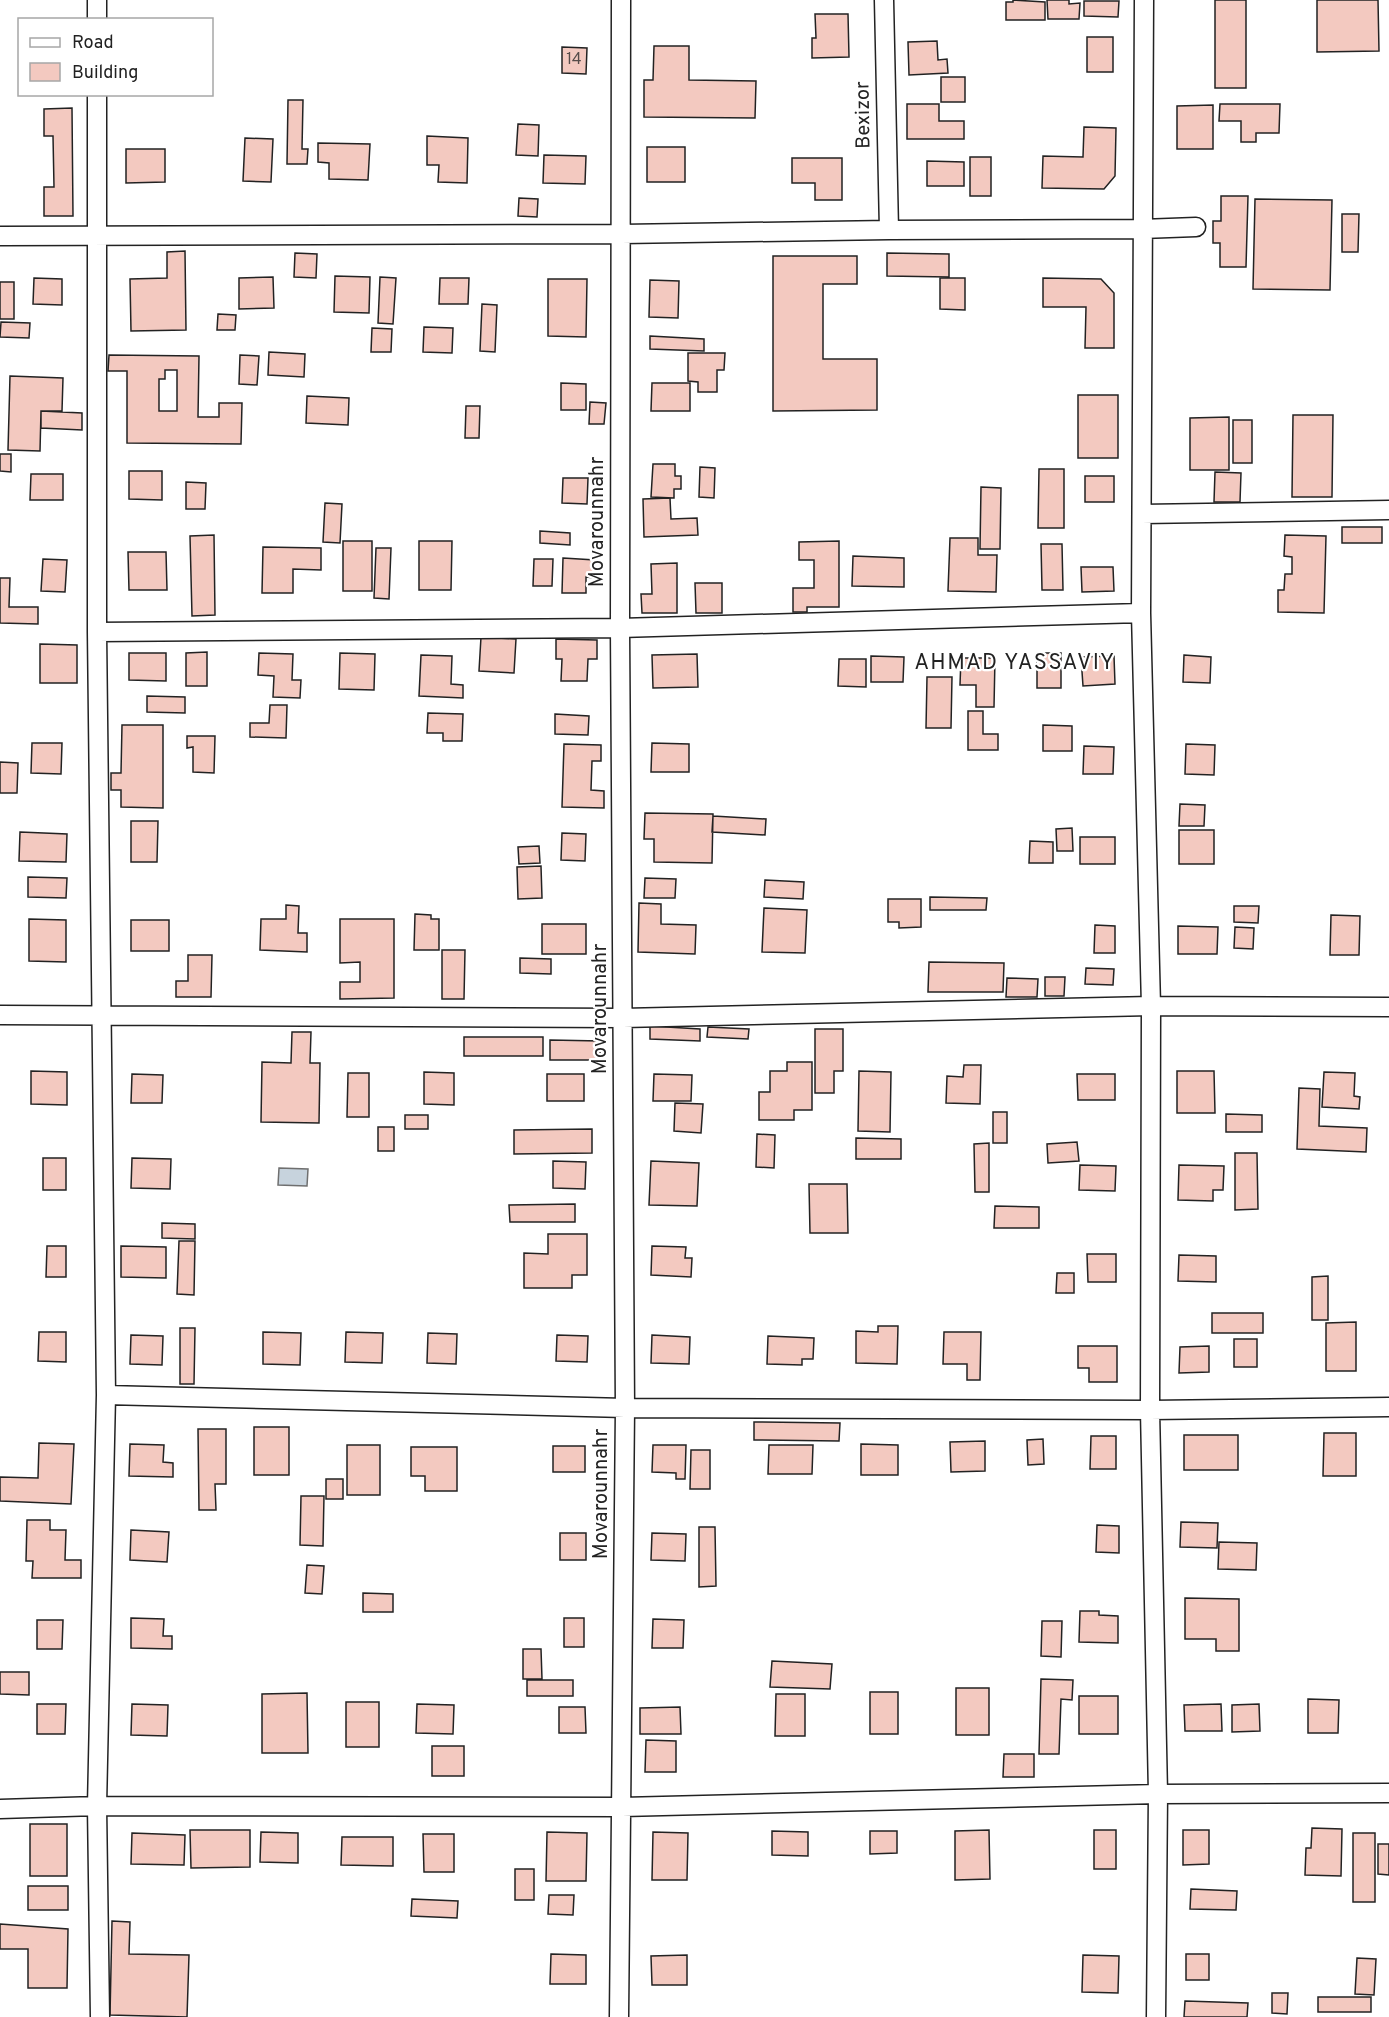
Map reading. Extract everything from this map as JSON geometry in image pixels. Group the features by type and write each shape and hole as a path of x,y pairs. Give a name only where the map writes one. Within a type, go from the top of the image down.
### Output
{"street":[{"path":"97,0 97,18"},
{"name":"Movarounnahr","path":"620,2017 625,1408 620,628 621,0"},
{"name":"Bexizor","path":"884,0 890,230"},
{"path":"1144,0 1141,613 1151,1006 1150,1410 1158,1794 1156,2017"},
{"path":"97,96 97,632 106,1395 97,1806 100,2017"},
{"path":"0,236 622,234 1196,227"},
{"path":"1142,514 1389,510"},
{"path":"97,632 620,628 1141,613"},
{"path":"0,1016 623,1018 1151,1006 1389,1007"},
{"path":"106,1395 625,1408 1150,1410 1389,1407"},
{"path":"0,1809 97,1806 622,1808 1158,1794 1389,1793"}],"shaded area":[{"path":"279,1168 308,1169 307,1186 278,1185"}],"building":[{"path":"1013,0 1045,2 1045,20 1006,20 1006,2 1013,2"},
{"path":"1047,0 1069,0 1069,4 1080,3 1079,19 1048,19"},
{"path":"1215,0 1246,0 1246,88 1215,88"},
{"path":"1317,0 1378,0 1379,51 1317,52"},
{"path":"1084,1 1119,1 1118,17 1084,16"},
{"path":"815,14 848,14 849,57 812,58 812,38 816,38"},
{"path":"1087,37 1113,37 1113,72 1087,72"},
{"path":"937,41 938,60 947,59 948,73 909,75 908,42"},
{"path":"654,46 689,46 689,80 756,81 755,118 644,117 644,80 653,80"},
{"path":"562,47 587,48 586,74 562,73"},
{"path":"941,77 965,77 965,102 941,102"},
{"path":"288,100 303,100 302,149 308,149 307,164 287,164"},
{"path":"907,104 939,104 939,121 964,121 964,139 907,139"},
{"path":"1220,104 1280,104 1279,133 1256,133 1256,142 1241,142 1241,121 1219,121"},
{"path":"1213,105 1213,149 1177,149 1177,106"},
{"path":"72,108 73,216 44,216 44,187 54,187 53,136 44,136 44,109"},
{"path":"518,124 539,125 538,156 516,155"},
{"path":"1084,127 1116,128 1115,176 1104,189 1042,188 1043,156 1083,157"},
{"path":"427,136 468,138 467,183 438,182 439,165 427,165"},
{"path":"245,138 273,139 271,182 243,181"},
{"path":"318,143 370,144 368,180 329,179 329,163 318,162"},
{"path":"647,147 685,147 685,182 647,182"},
{"path":"126,149 165,149 165,182 126,183"},
{"path":"544,155 586,156 585,184 543,183"},
{"path":"970,157 991,157 991,196 970,196"},
{"path":"792,158 842,158 842,200 815,200 815,183 792,183"},
{"path":"927,161 964,162 964,186 927,186"},
{"path":"1221,196 1248,196 1246,267 1220,267 1220,243 1213,243 1213,221 1221,221"},
{"path":"519,198 538,199 537,217 518,216"},
{"path":"1255,199 1332,200 1330,290 1253,289"},
{"path":"1342,214 1359,214 1358,252 1342,252"},
{"path":"185,251 186,330 131,331 130,279 167,278 167,252"},
{"path":"295,253 317,254 316,278 294,277"},
{"path":"887,253 949,254 949,277 887,276"},
{"path":"773,256 857,256 857,284 823,284 823,359 877,359 877,410 773,411"},
{"path":"335,276 370,277 369,313 334,312"},
{"path":"273,277 274,308 239,309 239,278"},
{"path":"380,277 396,278 393,324 378,323"},
{"path":"34,278 62,279 62,305 33,304"},
{"path":"440,278 469,278 468,304 439,304"},
{"path":"940,278 965,278 965,310 940,309"},
{"path":"1043,278 1101,279 1114,293 1114,348 1085,348 1086,307 1043,307"},
{"path":"548,279 587,279 586,337 548,336"},
{"path":"650,280 679,281 678,318 649,317"},
{"path":"0,282 14,282 14,319 0,319"},
{"path":"482,304 497,305 495,352 480,351"},
{"path":"218,314 236,315 235,330 217,330"},
{"path":"1,322 30,323 29,338 0,337"},
{"path":"424,327 453,328 452,353 423,352"},
{"path":"372,328 392,329 391,352 371,352"},
{"path":"650,336 704,339 704,351 650,349"},
{"path":"269,352 305,354 304,377 268,375"},
{"path":"688,353 725,353 724,370 717,370 717,392 698,392 698,382 688,381"},
{"path":"109,355 199,356 198,417 219,417 219,403 242,403 241,444 127,443 127,371 108,371","holes":["165,370 177,370 177,411 159,411 159,379 165,379"]},
{"path":"240,355 259,356 257,385 239,384"},
{"path":"10,376 63,378 62,411 41,411 40,451 8,450"},
{"path":"561,383 586,384 586,410 561,410"},
{"path":"652,383 690,383 690,411 651,411"},
{"path":"1078,395 1118,395 1118,458 1078,458"},
{"path":"307,396 349,398 348,425 306,423"},
{"path":"590,402 606,403 604,424 589,424"},
{"path":"466,406 480,406 479,438 465,438"},
{"path":"41,411 82,413 82,430 41,428"},
{"path":"1293,415 1333,415 1332,497 1292,497"},
{"path":"1229,417 1229,470 1190,470 1190,418"},
{"path":"1233,420 1252,420 1252,463 1233,463"},
{"path":"0,454 11,454 11,472 0,471"},
{"path":"653,464 675,464 675,476 681,476 681,489 674,489 674,498 651,497"},
{"path":"700,467 715,468 714,498 699,497"},
{"path":"1039,469 1064,469 1064,528 1038,528"},
{"path":"129,471 162,471 162,500 129,499"},
{"path":"1215,472 1241,473 1240,502 1214,502"},
{"path":"31,474 63,474 63,500 30,500"},
{"path":"1085,476 1114,476 1114,502 1085,502"},
{"path":"563,478 588,478 587,504 562,503"},
{"path":"186,482 206,483 205,509 186,509"},
{"path":"981,487 1001,488 1000,549 980,549"},
{"path":"670,498 671,519 697,518 698,535 644,537 643,499"},
{"path":"325,503 342,504 340,543 323,542"},
{"path":"1342,527 1382,527 1382,543 1342,543"},
{"path":"540,531 570,533 570,545 540,543"},
{"path":"214,535 215,615 192,616 190,536"},
{"path":"1285,535 1326,536 1324,613 1278,612 1278,590 1284,590 1285,574 1292,574 1292,557 1284,556"},
{"path":"950,538 978,538 978,555 997,555 996,592 948,591"},
{"path":"343,541 372,541 372,591 343,591"},
{"path":"419,541 452,541 451,590 419,590"},
{"path":"839,541 839,607 807,607 807,612 793,612 793,588 814,588 814,560 799,560 799,542"},
{"path":"1041,544 1062,544 1063,590 1042,590"},
{"path":"263,547 321,548 321,570 293,569 293,593 262,593"},
{"path":"376,548 391,548 389,599 374,598"},
{"path":"128,552 166,552 167,590 129,590"},
{"path":"853,556 904,558 904,587 852,586"},
{"path":"563,558 595,560 594,578 586,577 586,593 562,593"},
{"path":"43,559 67,560 65,592 41,591"},
{"path":"534,559 553,559 552,586 533,586"},
{"path":"677,563 677,613 642,613 641,594 652,594 651,564"},
{"path":"1081,567 1113,567 1114,591 1082,592"},
{"path":"0,578 10,578 9,607 38,607 38,624 0,623"},
{"path":"695,583 722,583 722,613 696,613"},
{"path":"481,637 516,639 514,673 479,671"},
{"path":"556,639 597,640 597,659 588,659 587,681 561,681 562,659 556,659"},
{"path":"40,644 77,645 77,683 40,683"},
{"path":"207,652 207,686 186,686 186,653"},
{"path":"129,653 166,653 166,681 129,680"},
{"path":"259,653 293,654 292,680 301,680 300,698 273,697 274,676 258,675"},
{"path":"340,653 375,654 374,690 339,689"},
{"path":"1037,653 1061,653 1061,688 1037,688"},
{"path":"697,654 698,687 653,688 652,655"},
{"path":"421,655 452,656 451,684 463,685 463,698 419,696"},
{"path":"1184,655 1211,657 1210,683 1183,682"},
{"path":"871,656 904,657 903,682 871,682"},
{"path":"1114,656 1115,684 1083,686 1081,657"},
{"path":"961,658 995,658 994,707 976,707 976,685 960,685"},
{"path":"839,659 866,659 866,687 838,686"},
{"path":"927,677 952,677 951,728 926,728"},
{"path":"147,696 185,697 185,713 147,712"},
{"path":"270,705 287,705 286,738 250,737 250,723 269,723"},
{"path":"968,711 983,711 983,734 998,734 998,750 968,750"},
{"path":"428,713 463,714 462,741 443,741 443,733 427,733"},
{"path":"555,714 589,716 588,735 555,734"},
{"path":"122,725 163,725 163,808 121,807 121,790 111,790 111,773 121,773"},
{"path":"1043,725 1072,726 1072,751 1043,751"},
{"path":"187,736 215,736 214,773 193,772 193,747 187,748"},
{"path":"32,743 62,743 61,774 31,773"},
{"path":"652,743 689,744 689,772 651,772"},
{"path":"564,744 601,745 601,761 592,761 591,790 604,791 604,808 562,807"},
{"path":"1186,744 1215,745 1214,775 1185,774"},
{"path":"1084,746 1114,747 1113,774 1083,774"},
{"path":"0,762 18,763 17,793 0,793"},
{"path":"1180,804 1205,805 1204,826 1179,826"},
{"path":"645,813 713,814 712,863 654,862 654,839 644,839"},
{"path":"713,816 766,819 765,835 712,832"},
{"path":"131,821 158,821 157,862 131,862"},
{"path":"1072,828 1073,851 1057,851 1056,829"},
{"path":"1179,830 1214,830 1214,864 1179,864"},
{"path":"20,832 67,834 66,862 19,861"},
{"path":"562,833 586,834 585,861 561,860"},
{"path":"1080,837 1115,837 1115,864 1080,864"},
{"path":"1030,841 1053,842 1053,863 1029,863"},
{"path":"539,846 540,863 519,864 518,847"},
{"path":"541,866 542,898 518,899 517,867"},
{"path":"28,877 67,878 66,898 28,897"},
{"path":"645,878 676,879 675,898 644,898"},
{"path":"765,880 804,882 803,899 764,897"},
{"path":"930,897 987,898 986,910 930,910"},
{"path":"888,899 921,899 921,927 899,928 899,922 888,922"},
{"path":"639,903 661,904 661,924 696,925 695,954 638,952"},
{"path":"286,905 299,906 298,933 307,933 307,952 260,950 261,919 286,919"},
{"path":"1234,906 1259,906 1258,923 1234,922"},
{"path":"764,908 807,910 805,953 762,952"},
{"path":"415,914 431,915 431,919 439,919 439,950 414,950"},
{"path":"1331,915 1360,916 1359,955 1330,955"},
{"path":"29,919 66,920 66,962 29,961"},
{"path":"340,919 394,919 394,998 340,999 340,982 360,982 360,962 340,963"},
{"path":"131,920 169,920 169,951 131,951"},
{"path":"542,924 586,924 586,954 542,954"},
{"path":"1095,925 1115,926 1115,953 1094,953"},
{"path":"1178,926 1218,927 1217,954 1178,954"},
{"path":"1235,927 1254,928 1253,949 1234,948"},
{"path":"442,950 465,950 464,999 442,999"},
{"path":"188,955 212,955 211,997 176,997 176,981 188,981"},
{"path":"520,958 551,959 551,974 520,973"},
{"path":"929,962 1004,963 1003,992 928,992"},
{"path":"1086,968 1114,969 1113,985 1085,984"},
{"path":"1045,977 1065,977 1064,996 1045,996"},
{"path":"1007,978 1038,979 1037,997 1006,997"},
{"path":"650,1026 700,1029 700,1041 650,1039"},
{"path":"708,1027 749,1029 748,1039 707,1037"},
{"path":"815,1029 843,1029 843,1071 834,1071 834,1093 815,1093"},
{"path":"292,1032 311,1032 310,1063 320,1063 319,1123 261,1122 262,1062 291,1063"},
{"path":"464,1037 543,1037 543,1056 464,1056"},
{"path":"550,1040 600,1041 600,1060 550,1060"},
{"path":"787,1062 812,1062 812,1110 794,1110 794,1120 759,1120 759,1092 770,1092 770,1071 787,1071"},
{"path":"964,1065 981,1065 980,1104 946,1103 947,1076 963,1077"},
{"path":"31,1071 67,1072 67,1105 31,1104"},
{"path":"859,1071 891,1072 890,1132 858,1131"},
{"path":"1177,1071 1214,1071 1215,1113 1177,1113"},
{"path":"424,1072 454,1073 454,1105 424,1104"},
{"path":"1324,1072 1355,1073 1354,1096 1360,1097 1359,1109 1322,1107"},
{"path":"348,1073 369,1073 369,1117 347,1117"},
{"path":"132,1074 163,1075 162,1103 131,1103"},
{"path":"547,1074 584,1074 584,1101 547,1101"},
{"path":"654,1074 692,1075 691,1101 653,1101"},
{"path":"1077,1074 1115,1074 1115,1100 1078,1100"},
{"path":"1299,1088 1320,1089 1319,1126 1367,1128 1366,1152 1297,1149"},
{"path":"675,1103 703,1104 701,1133 674,1131"},
{"path":"993,1112 1007,1112 1007,1143 993,1143"},
{"path":"1226,1114 1262,1115 1262,1132 1226,1132"},
{"path":"405,1115 428,1115 428,1129 405,1129"},
{"path":"378,1127 394,1127 394,1151 378,1151"},
{"path":"592,1129 592,1153 514,1154 514,1130"},
{"path":"757,1134 775,1135 774,1168 756,1167"},
{"path":"856,1138 901,1139 901,1159 856,1159"},
{"path":"1077,1142 1079,1161 1048,1163 1047,1144"},
{"path":"989,1143 989,1192 975,1192 974,1144"},
{"path":"1235,1153 1257,1153 1258,1209 1235,1210"},
{"path":"43,1158 66,1158 66,1190 43,1190"},
{"path":"132,1158 171,1159 170,1189 131,1188"},
{"path":"553,1161 586,1162 585,1189 553,1188"},
{"path":"651,1161 699,1163 697,1206 649,1205"},
{"path":"1080,1165 1116,1166 1115,1191 1079,1190"},
{"path":"1179,1165 1224,1166 1223,1190 1213,1190 1213,1201 1178,1200"},
{"path":"809,1184 847,1184 848,1233 810,1233"},
{"path":"575,1204 575,1222 510,1222 509,1205"},
{"path":"995,1206 1039,1207 1039,1228 994,1228"},
{"path":"162,1223 195,1224 195,1239 162,1238"},
{"path":"548,1234 587,1234 587,1275 572,1275 572,1288 524,1288 524,1253 548,1254"},
{"path":"179,1241 195,1241 194,1295 177,1294"},
{"path":"47,1246 66,1246 66,1277 46,1277"},
{"path":"121,1246 166,1247 166,1278 121,1277"},
{"path":"652,1246 686,1247 685,1258 692,1258 691,1277 651,1275"},
{"path":"1087,1254 1116,1254 1116,1282 1088,1282"},
{"path":"1179,1255 1216,1256 1216,1282 1178,1281"},
{"path":"1057,1273 1074,1273 1074,1293 1056,1293"},
{"path":"1328,1276 1328,1320 1312,1320 1312,1277"},
{"path":"1212,1313 1263,1313 1263,1333 1212,1333"},
{"path":"1356,1322 1356,1371 1326,1371 1326,1323"},
{"path":"878,1326 898,1326 897,1364 856,1363 856,1331 878,1332"},
{"path":"180,1328 195,1328 194,1384 180,1384"},
{"path":"39,1332 66,1332 66,1362 38,1361"},
{"path":"263,1332 301,1333 300,1365 263,1364"},
{"path":"346,1332 383,1333 382,1363 345,1362"},
{"path":"944,1332 981,1332 980,1380 967,1380 967,1364 943,1364"},
{"path":"428,1333 457,1334 456,1364 427,1363"},
{"path":"131,1335 163,1336 162,1365 130,1364"},
{"path":"557,1335 588,1336 587,1362 556,1361"},
{"path":"652,1335 690,1337 689,1364 651,1363"},
{"path":"768,1336 814,1338 813,1359 802,1359 802,1365 767,1364"},
{"path":"1234,1339 1257,1339 1257,1367 1234,1367"},
{"path":"1078,1346 1117,1346 1117,1382 1089,1382 1089,1368 1078,1368"},
{"path":"1209,1346 1209,1372 1179,1373 1180,1347"},
{"path":"754,1422 840,1423 839,1441 754,1440"},
{"path":"254,1427 289,1427 289,1475 254,1475"},
{"path":"198,1429 226,1429 226,1484 215,1484 216,1510 199,1510"},
{"path":"1324,1433 1356,1433 1356,1476 1323,1476"},
{"path":"1184,1435 1238,1435 1238,1470 1184,1470"},
{"path":"1091,1436 1116,1436 1116,1469 1090,1469"},
{"path":"1043,1439 1044,1464 1028,1465 1027,1440"},
{"path":"985,1441 985,1471 951,1472 950,1442"},
{"path":"39,1443 74,1444 71,1504 0,1501 0,1477 38,1478"},
{"path":"130,1444 164,1445 163,1462 173,1463 173,1477 129,1476"},
{"path":"861,1444 898,1445 898,1475 861,1475"},
{"path":"347,1445 380,1445 380,1495 347,1495"},
{"path":"653,1445 686,1445 685,1479 676,1479 676,1473 652,1472"},
{"path":"769,1445 813,1445 812,1474 768,1474"},
{"path":"553,1446 585,1446 585,1472 553,1472"},
{"path":"411,1447 457,1447 457,1491 425,1491 425,1476 411,1476"},
{"path":"691,1450 710,1450 710,1489 690,1489"},
{"path":"326,1479 343,1479 343,1499 326,1499"},
{"path":"301,1496 324,1496 323,1546 300,1545"},
{"path":"27,1520 50,1520 50,1530 66,1530 65,1560 81,1560 81,1578 32,1578 33,1561 26,1561"},
{"path":"1181,1522 1218,1523 1217,1548 1180,1547"},
{"path":"1097,1525 1119,1526 1119,1553 1096,1552"},
{"path":"699,1527 715,1527 716,1586 699,1587"},
{"path":"131,1530 169,1532 167,1562 130,1560"},
{"path":"560,1533 586,1533 586,1560 560,1560"},
{"path":"652,1533 686,1534 685,1561 651,1560"},
{"path":"1219,1542 1257,1543 1256,1570 1218,1569"},
{"path":"307,1565 324,1566 322,1594 305,1593"},
{"path":"363,1593 393,1594 393,1612 363,1612"},
{"path":"1185,1598 1239,1599 1239,1651 1216,1651 1216,1639 1185,1639"},
{"path":"1080,1611 1099,1611 1099,1615 1118,1616 1118,1643 1079,1642"},
{"path":"131,1618 164,1619 163,1636 172,1636 172,1649 131,1648"},
{"path":"564,1618 584,1618 584,1647 564,1647"},
{"path":"653,1619 684,1620 683,1648 652,1648"},
{"path":"37,1620 63,1620 62,1649 37,1649"},
{"path":"1042,1621 1062,1621 1061,1657 1041,1656"},
{"path":"523,1649 541,1649 542,1679 523,1679"},
{"path":"772,1661 832,1664 830,1689 770,1687"},
{"path":"0,1672 29,1672 29,1695 0,1694"},
{"path":"1041,1679 1073,1680 1072,1700 1061,1699 1059,1754 1039,1754"},
{"path":"527,1680 573,1680 573,1696 527,1696"},
{"path":"956,1688 989,1688 989,1735 956,1735"},
{"path":"870,1692 898,1692 898,1734 870,1734"},
{"path":"307,1693 308,1753 262,1753 262,1694"},
{"path":"776,1694 805,1694 805,1736 775,1736"},
{"path":"1079,1696 1118,1696 1118,1734 1079,1734"},
{"path":"1308,1699 1339,1700 1338,1733 1308,1733"},
{"path":"346,1702 379,1702 379,1747 346,1747"},
{"path":"37,1704 66,1704 65,1734 37,1734"},
{"path":"132,1704 168,1705 167,1736 131,1735"},
{"path":"417,1704 454,1705 453,1734 416,1733"},
{"path":"1221,1704 1222,1731 1185,1731 1184,1705"},
{"path":"1259,1704 1260,1731 1232,1732 1232,1705"},
{"path":"559,1707 585,1707 586,1733 559,1733"},
{"path":"680,1707 681,1734 640,1734 640,1708"},
{"path":"646,1740 676,1741 676,1772 645,1772"},
{"path":"432,1746 464,1746 464,1776 432,1776"},
{"path":"1004,1754 1034,1754 1034,1777 1003,1777"},
{"path":"30,1824 67,1824 67,1876 30,1876"},
{"path":"1312,1828 1342,1829 1341,1876 1305,1875 1306,1848 1311,1848"},
{"path":"190,1830 250,1830 250,1867 191,1868"},
{"path":"989,1830 990,1879 955,1880 955,1831"},
{"path":"1094,1830 1116,1830 1116,1869 1094,1869"},
{"path":"1183,1830 1209,1830 1209,1864 1183,1865"},
{"path":"772,1831 808,1832 808,1856 772,1855"},
{"path":"870,1831 897,1831 897,1853 870,1854"},
{"path":"261,1832 298,1833 298,1863 260,1862"},
{"path":"547,1832 587,1833 586,1881 546,1881"},
{"path":"653,1832 688,1833 687,1880 652,1880"},
{"path":"132,1833 185,1835 184,1865 131,1864"},
{"path":"1353,1833 1375,1833 1375,1902 1353,1902"},
{"path":"423,1834 454,1834 454,1872 424,1872"},
{"path":"342,1837 393,1837 393,1866 341,1865"},
{"path":"1378,1844 1389,1844 1389,1875 1378,1874"},
{"path":"515,1869 534,1869 534,1900 515,1900"},
{"path":"28,1886 68,1886 68,1910 28,1910"},
{"path":"1191,1889 1237,1891 1236,1910 1190,1909"},
{"path":"549,1895 574,1895 573,1915 548,1914"},
{"path":"412,1899 458,1901 457,1918 411,1916"},
{"path":"112,1921 130,1922 129,1954 189,1955 187,2017 110,2015"},
{"path":"0,1924 68,1929 67,1988 28,1988 28,1949 0,1949"},
{"path":"551,1954 586,1955 586,1984 550,1984"},
{"path":"1186,1954 1209,1954 1209,1980 1186,1980"},
{"path":"687,1955 687,1985 652,1985 651,1956"},
{"path":"1083,1955 1119,1956 1118,1993 1082,1992"},
{"path":"1357,1958 1376,1959 1374,1995 1355,1994"},
{"path":"1272,1993 1288,1993 1287,2014 1272,2013"},
{"path":"1318,1997 1371,1997 1371,2012 1318,2012"},
{"path":"1185,2001 1248,2003 1247,2017 1184,2017"}],"district":[{"name":"AHMAD YASSAVIY","path":"1015,663"}]}
